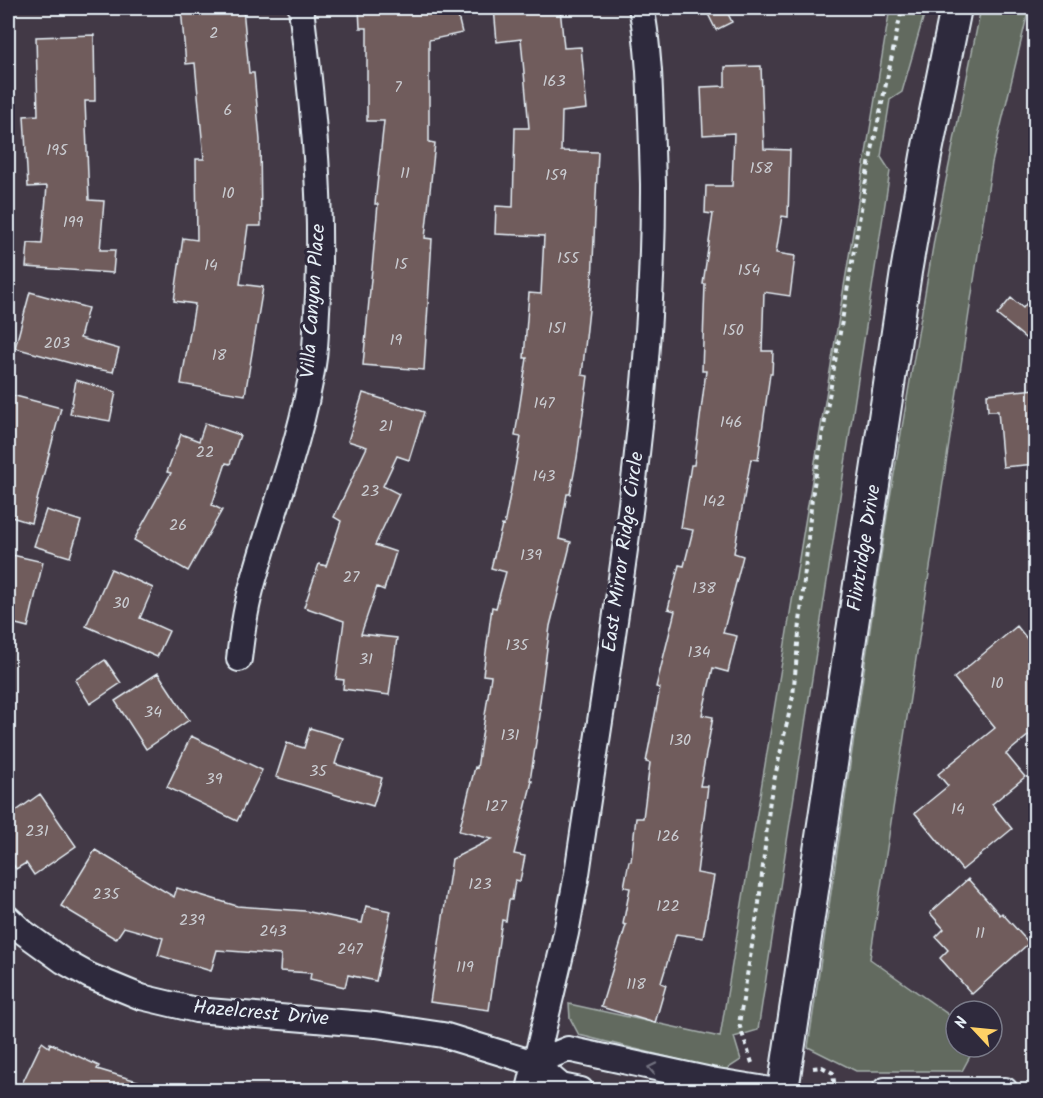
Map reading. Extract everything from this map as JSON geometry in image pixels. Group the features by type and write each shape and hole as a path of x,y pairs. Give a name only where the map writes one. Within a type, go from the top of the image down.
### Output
{"street":[{"name":"Villa Canyon Place","path":"239,659 244,620 253,580 295,446 314,364 320,223 316,153 301,8"},
{"name":"East Mirror Ridge Circle","path":"529,1090 566,933 576,874 640,434 649,327 653,236 652,125 646,31 641,8"},
{"name":"Flintridge Drive","path":"783,1090 906,272 926,156 956,8"},
{"name":"Hazelcrest Drive","path":"8,918 22,932 63,961 90,976 141,997 196,1010 376,1025 443,1035 534,1063 561,1086 581,1090"},
{"path":"534,1063 568,1049 759,1089"},
{"path":"885,1090 1005,1090"}],"path":[{"path":"759,1089 753,1061 739,1024 759,903 770,798 793,696 812,497 867,174 902,8"}],"green space":[{"path":"890,8 926,8 902,92 890,100 881,157 890,171 758,1030 734,1037 741,1060 724,1071 579,1035 570,1018 569,1004 720,1037"},
{"path":"981,8 1029,8 992,163 870,959 944,1011 944,1059 968,1059 962,1071 856,1071 808,1047 888,509 936,229"}],"building":[{"path":"181,8 243,8 249,73 254,73 260,140 261,226 248,226 240,284 263,287 245,395 181,384 195,304 174,301 183,238 197,240 196,159 204,159 195,63 186,64"},
{"path":"359,8 410,8 410,13 430,8 456,8 462,33 429,40 429,142 435,143 425,238 432,239 424,370 363,365 378,204 375,204 384,121 367,121 367,28 360,28"},
{"path":"494,8 560,8 564,48 581,47 587,109 562,112 561,151 598,152 592,282 582,375 588,376 577,458 570,494 567,494 559,539 571,542 550,626 530,781 532,781 514,854 525,856 520,881 515,880 512,900 509,900 506,921 502,920 489,1010 430,1002 452,859 492,839 459,831 475,767 477,768 491,676 483,675 492,607 496,608 506,572 491,568 502,525 504,526 521,437 515,436 527,358 524,358 529,293 541,294 544,236 495,234 496,206 513,207 515,128 529,128 521,39 497,42"},
{"path":"705,8 725,8 732,22 716,30"},
{"path":"94,35 95,101 85,101 89,200 104,201 100,250 115,250 113,273 26,267 28,243 42,244 47,186 28,187 24,116 38,115 36,37"},
{"path":"761,66 764,149 790,150 788,217 782,216 776,253 795,256 790,296 764,292 762,351 773,351 772,374 770,374 758,460 751,459 734,553 743,556 723,633 737,636 728,672 713,668 702,715 713,717 700,786 708,786 697,873 714,876 703,938 676,934 661,983 666,985 655,1023 601,1007 626,925 623,924 630,888 624,887 629,861 631,861 636,818 643,818 650,763 646,762 660,688 656,687 675,611 668,609 679,565 684,566 693,530 681,528 691,465 694,465 706,371 702,371 705,284 703,284 713,214 705,213 706,186 732,186 734,133 703,135 701,87 725,86 725,67"},
{"path":"30,292 88,308 80,338 119,349 113,372 85,367 15,348"},
{"path":"1035,292 1035,346 997,315 1011,298 1023,308"},
{"path":"76,380 116,392 110,421 70,414"},
{"path":"1035,389 1035,464 1003,467 998,411 988,411 987,394"},
{"path":"363,393 424,412 409,460 397,456 383,486 399,494 375,545 396,552 384,590 377,587 361,634 397,638 389,695 343,689 344,680 336,679 344,621 304,607 319,564 326,566 341,521 334,517 367,447 348,441"},
{"path":"8,394 61,408 31,523 8,516"},
{"path":"205,423 240,435 230,464 226,463 212,505 222,510 188,571 134,540 171,473 167,472 181,434 199,441"},
{"path":"46,510 81,521 70,557 34,546"},
{"path":"8,554 43,562 28,627 8,622"},
{"path":"111,569 153,588 140,618 169,631 157,657 86,626"},
{"path":"1017,626 1035,649 1035,730 1006,754 1025,777 992,804 1012,829 962,870 915,813 948,786 938,774 995,728 954,678"},
{"path":"105,660 121,683 90,704 75,680"},
{"path":"158,673 189,720 146,749 115,701"},
{"path":"310,728 343,738 335,764 382,778 373,806 276,777 287,743 304,748"},
{"path":"191,736 262,770 237,821 167,787"},
{"path":"40,794 76,846 34,875 26,863 16,869 8,857 8,817"},
{"path":"95,850 174,897 177,888 237,906 305,911 362,923 366,906 391,911 376,981 348,975 345,987 310,979 311,973 280,971 281,955 217,950 211,971 158,955 163,938 124,927 116,939 61,906"},
{"path":"968,879 1029,943 972,994 940,958 948,950 936,937 944,929 930,913"},
{"path":"42,1042 49,1047 50,1043 99,1066 97,1069 154,1086 153,1090 19,1090"}]}
